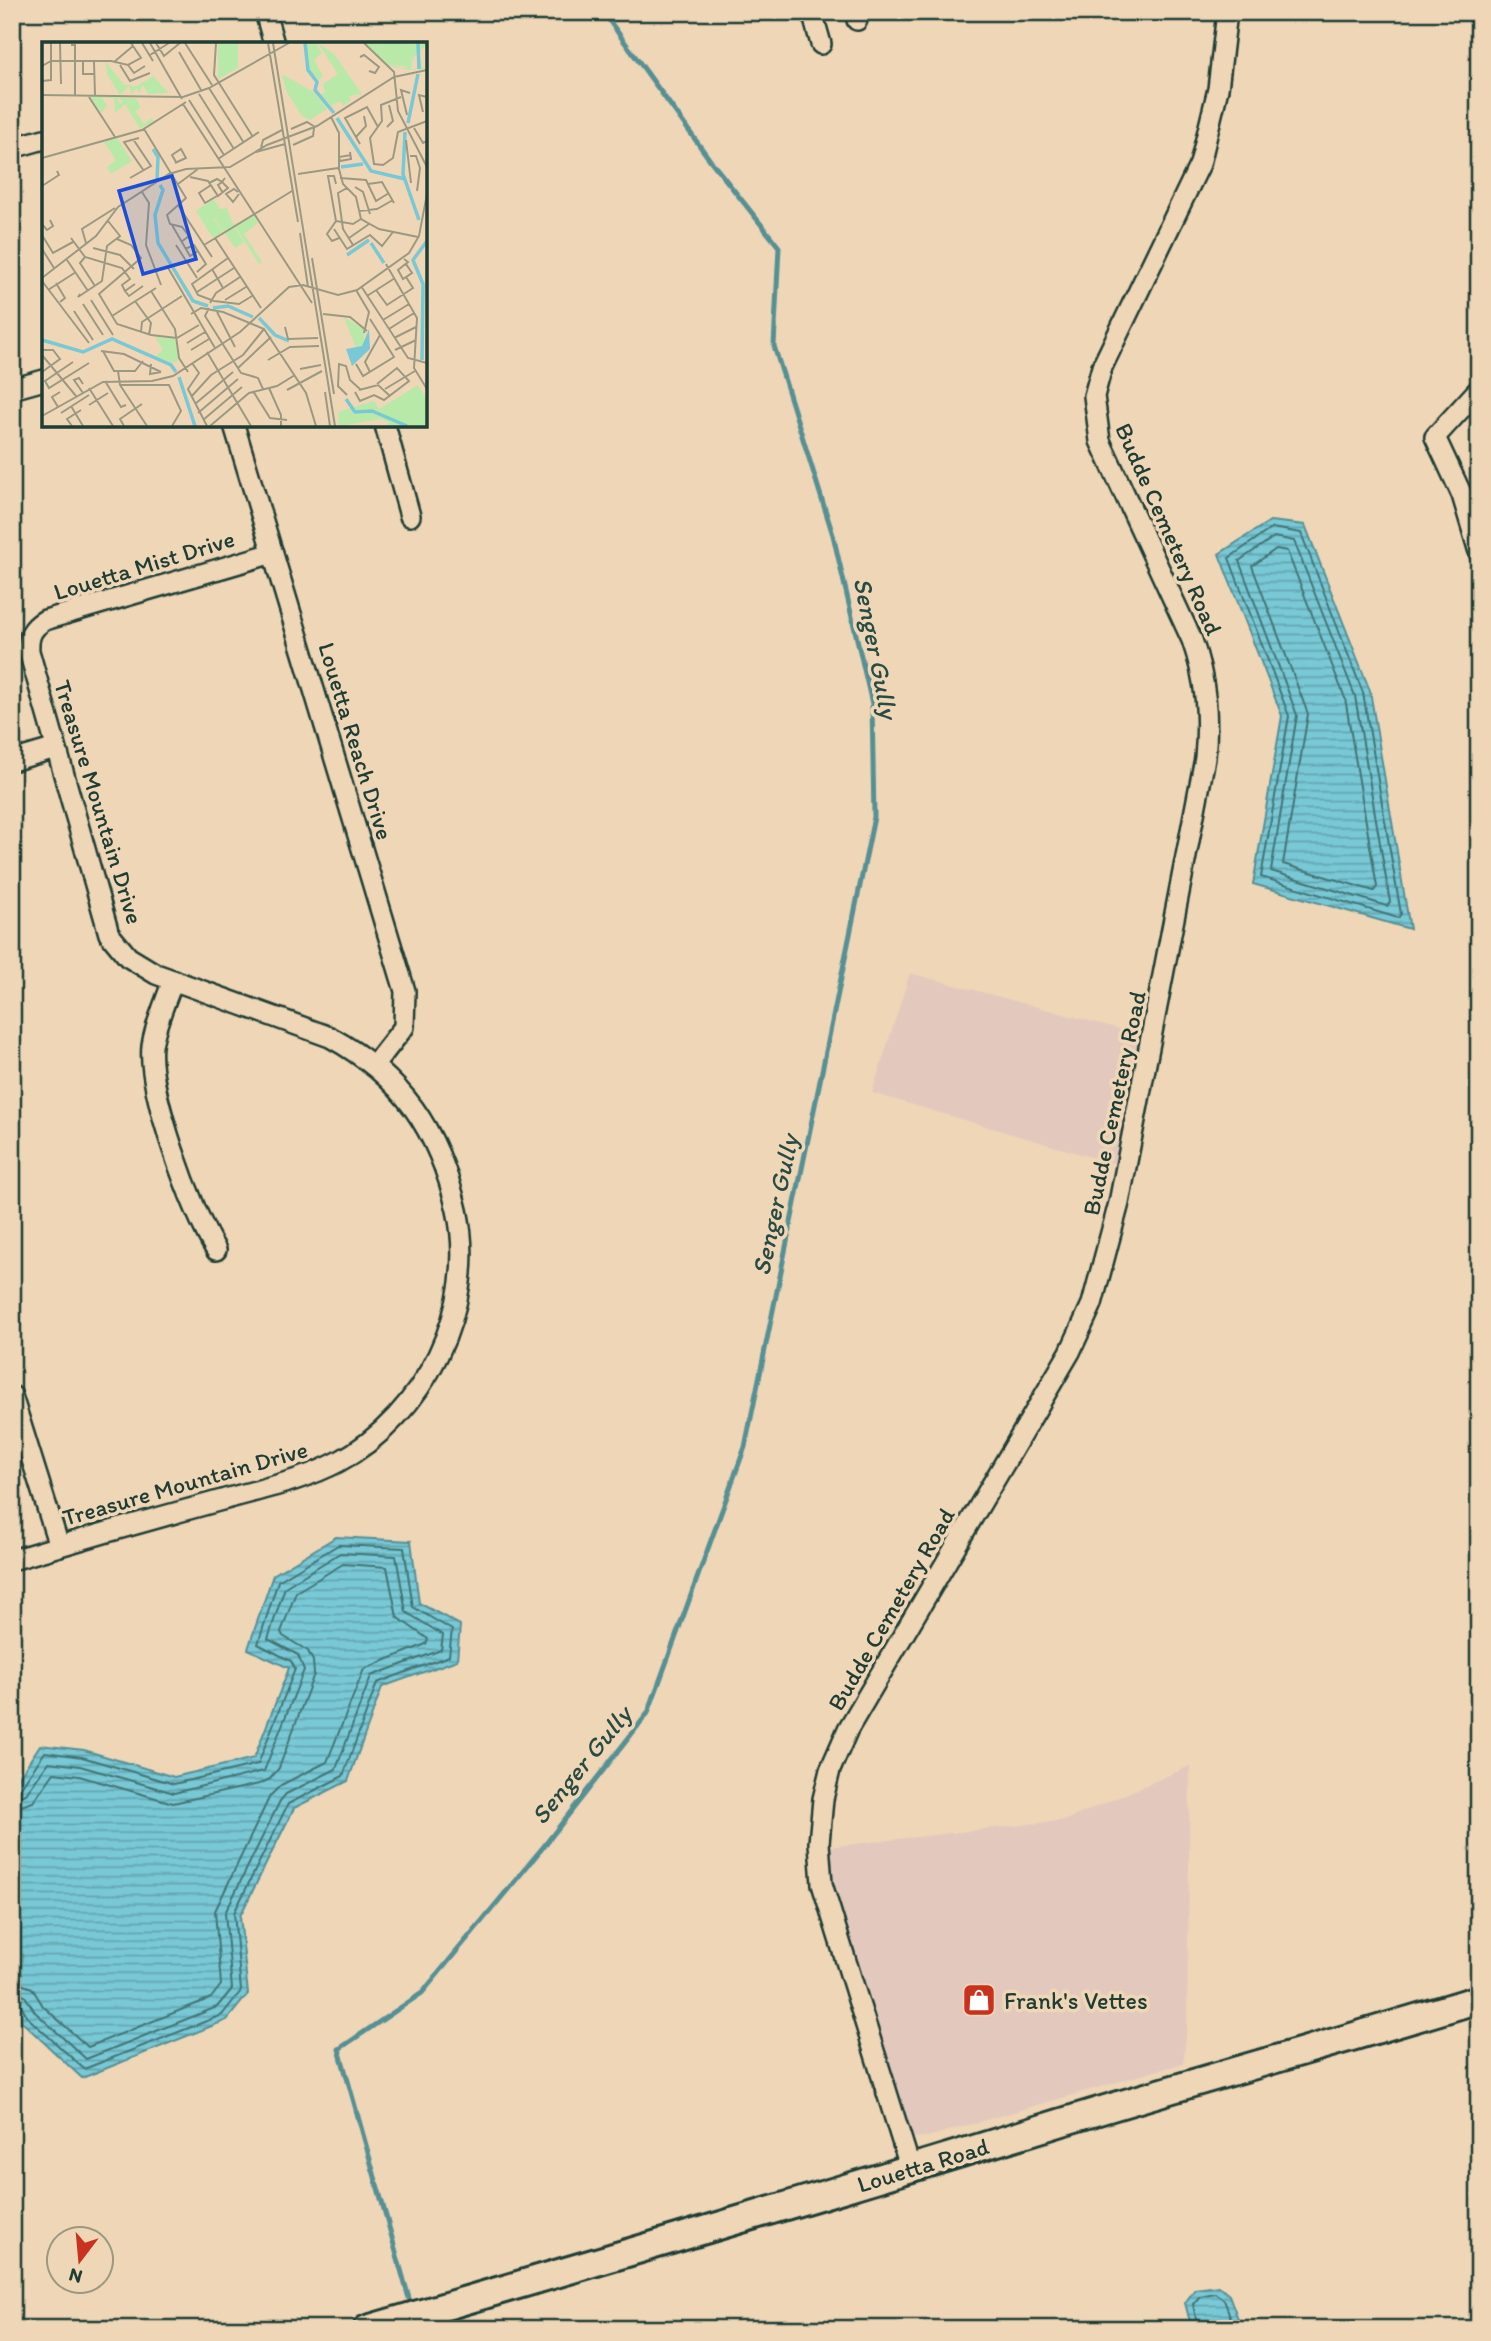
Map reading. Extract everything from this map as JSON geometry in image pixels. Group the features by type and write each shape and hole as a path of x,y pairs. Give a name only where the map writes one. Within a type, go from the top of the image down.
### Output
{"main road":[{"name":"Louetta Road","path":"376,2326 911,2170 1062,2122 1347,2041 1479,1999"}],"street":[{"path":"265,12 273,42"},
{"path":"812,12 821,44"},
{"name":"Budde Cemetery Road","path":"911,2170 822,1884 819,1859 820,1822 830,1770 848,1729 1083,1327 1119,1203 1160,1004 1205,758 1208,709 1201,665 1192,640 1100,441 1094,396 1102,367 1200,164 1218,89 1227,12"},
{"path":"12,148 42,140"},
{"path":"12,389 42,381"},
{"path":"1479,389 1435,437 1462,495 1479,552"},
{"name":"Louetta Reach Drive","path":"235,427 405,991 404,1027 375,1065"},
{"path":"385,427 411,516"},
{"name":"Louetta Mist Drive","path":"32,630 46,620 273,553"},
{"name":"Treasure Mountain Drive","path":"12,1559 288,1481 336,1463 389,1423 425,1377 439,1353 457,1300 461,1274 458,1217 438,1145 419,1113 375,1065 330,1037 173,980 128,957 109,934 29,651 28,638 32,630"},
{"path":"12,761 56,748"},
{"path":"173,980 152,1044 152,1075 193,1206 216,1250"},
{"path":"12,1396 59,1546"}],"shaded area":[{"path":"910,973 1146,1036 1119,1165 872,1093"},
{"path":"1190,1766 1187,2027 1183,2063 927,2137 911,2138 837,1901 828,1847 1066,1820"}],"water":[{"path":"1270,521 1305,525 1370,691 1410,929 1253,884 1282,716 1219,554"},
{"path":"336,1537 411,1541 419,1603 460,1625 457,1660 382,1687 348,1781 294,1808 240,1916 248,1994 227,2020 82,2078 21,2021 12,2001 12,1788 40,1745 84,1750 174,1777 254,1758 289,1668 248,1649 273,1575"},
{"path":"1218,2286 1229,2295 1242,2329 1192,2329 1185,2303 1195,2289"}],"waterway":[{"name":"Senger Gully","path":"412,2309 339,2049 422,1993 544,1846 648,1713 745,1447 874,817 872,704 833,535 774,346 779,247 710,160 603,12"}],"place":[{"name":"Frank's Vettes","path":"979,2000"}]}
